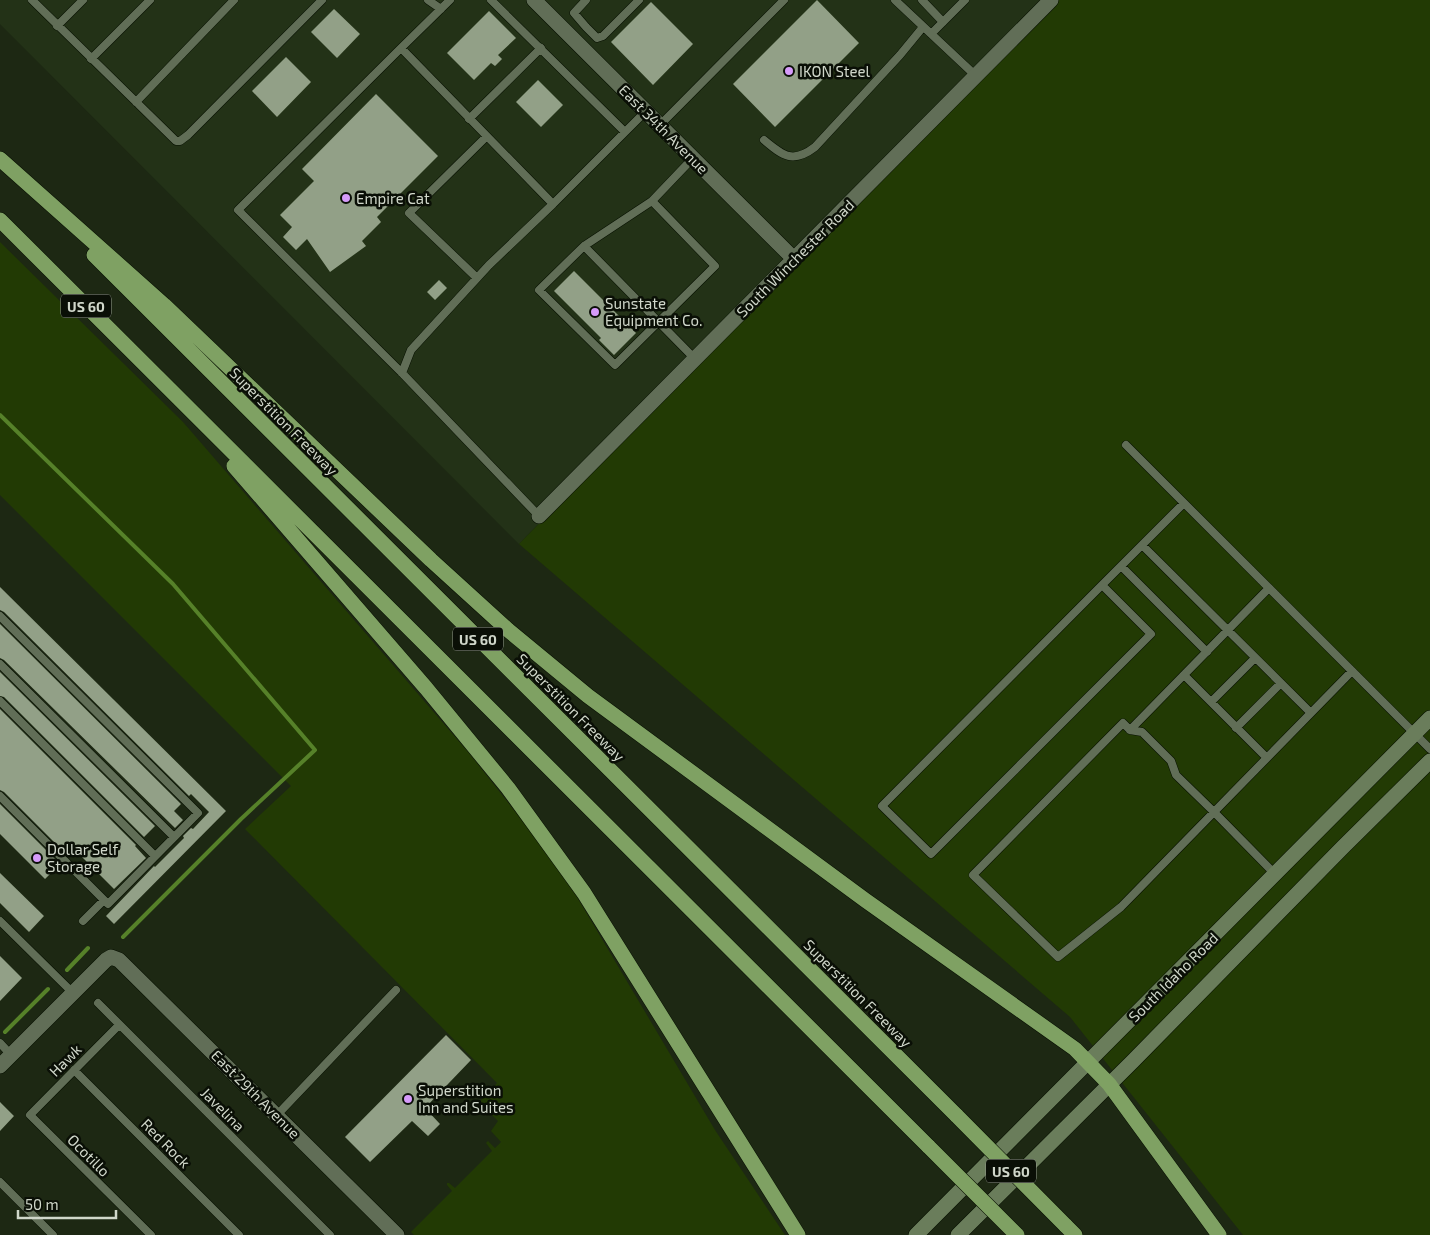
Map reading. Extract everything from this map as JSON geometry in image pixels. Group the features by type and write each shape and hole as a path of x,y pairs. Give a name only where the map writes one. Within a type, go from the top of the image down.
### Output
{"highway":[{"path":"0,160 164,305 431,560 508,630 588,696 857,894 1075,1049 1108,1084 1219,1235"},
{"name":"Superstition Freeway","path":"0,160 1070,1230"},
{"name":"US 60","path":"0,220 1017,1235"},
{"path":"173,392 253,488 426,688 508,788 584,893 726,1117 798,1235"}],"main road":[{"name":"South Idaho Road","path":"916,1235 1430,718"},
{"name":"South Idaho Road","path":"958,1235 1430,761"}],"street":[{"name":"East 34th Avenue","path":"534,0 794,259"},
{"name":"South Winchester Road","path":"539,516 1051,0"},
{"name":"East 29th Avenue","path":"73,993 98,967 112,957 120,960 397,1235"},
{"path":"0,1066 73,993"}],"lane":[{"path":"32,0 176,141 180,141 188,135 322,0"},
{"path":"57,26 83,0"},
{"path":"91,59 150,0"},
{"path":"136,102 234,0"},
{"path":"428,0 441,9"},
{"path":"450,0 238,210 402,373 539,516"},
{"path":"491,0 625,132"},
{"path":"586,0 574,13 597,38 603,36 639,0"},
{"path":"660,125 784,0"},
{"path":"894,0 976,76"},
{"path":"931,34 965,0"},
{"path":"924,1 943,22"},
{"path":"574,39 586,27"},
{"path":"764,140 779,153 790,156 804,156 815,147 900,55 923,27"},
{"path":"401,48 553,204"},
{"path":"469,119 541,48"},
{"path":"402,373 411,350 489,265 646,111"},
{"path":"477,278 409,212 486,137"},
{"path":"652,201 715,266 615,365 540,290 584,246 652,201 693,158"},
{"path":"584,246 696,358"},
{"path":"1126,445 1430,749"},
{"path":"1102,585 1151,634 931,854 882,806 1102,585 1184,503"},
{"path":"1142,545 1311,713"},
{"path":"1121,566 1207,652"},
{"path":"1130,730 1269,588"},
{"path":"0,616 198,813 108,904 0,796"},
{"path":"1211,702 1255,658"},
{"path":"0,664 174,837"},
{"path":"1275,874 1214,812 1176,775 1171,761 1142,732 1130,730 1122,723 973,875 1058,957 1121,907 1214,812 1267,758 1352,671"},
{"path":"1184,675 1267,758"},
{"path":"1236,728 1280,683"},
{"path":"0,701 155,856"},
{"path":"83,921 104,900"},
{"path":"0,921 73,993"},
{"path":"277,1115 396,990"},
{"name":"Javelina","path":"98,1003 330,1235"},
{"name":"Hawk","path":"30,1115 119,1025"},
{"path":"0,1043 11,1055"},
{"name":"Red Rock","path":"74,1070 239,1235"},
{"name":"Ocotillo","path":"30,1115 151,1235"},
{"path":"0,1182 53,1235"}],"shaded area":[{"path":"0,0 1050,0 519,544 0,24"}],"green space":[{"path":"1055,0 1430,0 1430,1235 1243,1235 1070,1017 519,544"},
{"path":"0,242 183,422 469,753 529,829 577,897 715,1130 785,1235 414,1235 411,1232 452,1191 447,1183 455,1188 492,1151 486,1143 488,1141 495,1148 501,1142 491,1131 498,1121 483,1106 475,1114 472,1112 497,1083 245,829 291,786 0,495"}],"building":[{"name":"IKON Steel","path":"817,0 859,43 775,127 733,84"},
{"path":"651,2 693,44 653,85 611,42"},
{"path":"334,9 360,34 337,58 311,32"},
{"path":"489,11 516,38 498,55 502,59 495,66 491,63 474,80 447,53"},
{"path":"286,57 311,82 277,117 252,91"},
{"path":"538,80 563,105 541,127 516,102"},
{"name":"Empire Cat","path":"376,94 438,156 377,217 381,222 362,241 366,246 330,272 307,239 296,250 283,237 292,227 280,215 314,181 302,169"},
{"name":"Sunstate Equipment Co.","path":"574,271 636,333 614,355 599,340 601,338 554,291"},
{"path":"439,280 447,288 435,300 427,292"},
{"path":"0,587 226,811 114,924 106,916 184,838 183,836 191,828 193,829 209,812 191,794 189,796 0,610"},
{"path":"0,624 181,804 174,811 183,820 175,828 0,658"},
{"path":"0,672 155,826 144,837 4,697 0,696"},
{"path":"0,709 136,845 146,858 114,889 78,853 73,857 70,853 68,856 0,790"},
{"path":"0,804 60,864 45,879 0,834"},
{"path":"0,873 44,916 29,932 0,903"},
{"path":"0,956 22,978 0,1001"},
{"name":"Superstition Inn and Suites","path":"446,1035 471,1060 425,1108 440,1124 428,1136 412,1121 370,1162 345,1137"},
{"path":"0,1102 14,1116 0,1131"}],"waterway":[{"path":"0,415 173,584 315,750 241,819 123,937"},
{"path":"67,970 88,948"},
{"path":"5,1032 48,989"}],"place":[{"name":"IKON Steel","path":"789,71"},
{"name":"Empire Cat","path":"346,198"},
{"name":"Sunstate Equipment Co.","path":"595,312"},
{"name":"Dollar Self Storage","path":"37,858"},
{"name":"Superstition Inn and Suites","path":"408,1099"}]}
